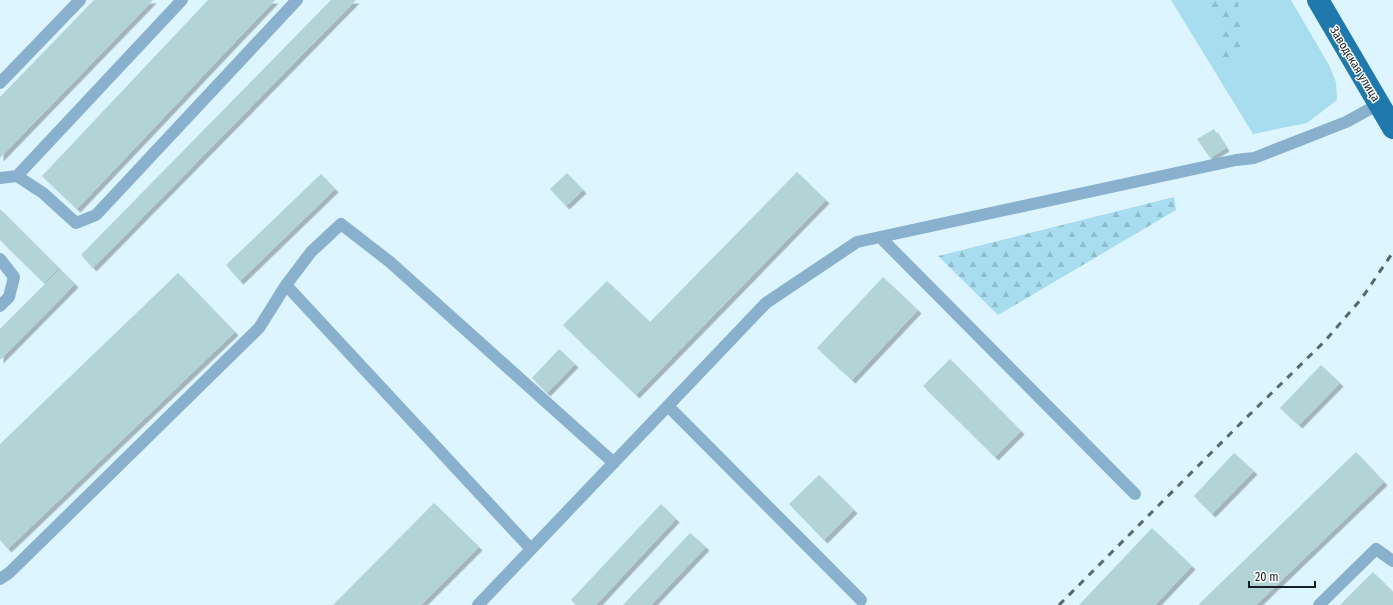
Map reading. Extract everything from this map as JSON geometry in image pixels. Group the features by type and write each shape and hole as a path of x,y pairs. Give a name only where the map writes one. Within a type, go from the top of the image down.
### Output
{"main road":[{"name":"Заводская улица","path":"1318,0 1393,128"}],"lane":[{"path":"0,83 80,0"},
{"path":"17,176 182,0"},
{"path":"0,178 17,176 43,193 76,224 96,215 297,0"},
{"path":"484,603 531,549 766,303 857,242 1236,160 1254,158 1346,122 1379,104"},
{"path":"0,579 9,573 259,328 286,285 311,252 341,224 390,262 614,463"},
{"path":"880,237 1135,494"},
{"path":"0,259 14,277 9,297 0,306"},
{"path":"286,285 531,549"},
{"path":"668,406 861,600"},
{"path":"1319,605 1376,549 1393,561"}],"green space":[{"path":"1171,0 1291,0 1329,65 1336,82 1337,100 1307,123 1253,134"},
{"path":"1206,0 1239,0 1238,11 1244,33 1245,45 1237,59 1221,59 1218,44 1221,34 1212,10"},
{"path":"1174,197 1176,210 998,315 938,256"}],"building":[{"path":"94,0 153,0 0,158 0,97"},
{"path":"208,0 275,0 77,209 42,176"},
{"path":"331,0 356,0 93,268 81,255"},
{"path":"1214,129 1226,148 1210,158 1197,139"},
{"path":"797,172 826,200 636,395 563,325 607,281 650,322"},
{"path":"567,173 583,190 566,206 550,189"},
{"path":"321,174 335,189 240,281 226,265"},
{"path":"0,209 59,268 44,283 0,240"},
{"path":"60,269 75,284 0,360 0,329"},
{"path":"178,273 235,332 8,549 0,540 0,444"},
{"path":"883,277 918,310 852,380 817,348"},
{"path":"559,349 575,364 547,393 532,378"},
{"path":"950,359 1021,431 995,457 923,386"},
{"path":"1321,365 1340,383 1299,425 1280,408"},
{"path":"1356,452 1384,482 1256,605 1198,605"},
{"path":"1234,453 1254,471 1212,514 1194,496"},
{"path":"819,475 854,510 824,540 789,504"},
{"path":"434,503 479,547 421,605 333,605"},
{"path":"661,504 676,519 596,605 576,605 571,600"},
{"path":"1152,528 1192,566 1155,605 1079,605"},
{"path":"690,533 706,547 651,605 623,605"},
{"path":"1373,572 1393,592 1393,605 1340,605"}],"railway":[{"path":"1059,605 1325,341 1362,298 1393,252"}]}
